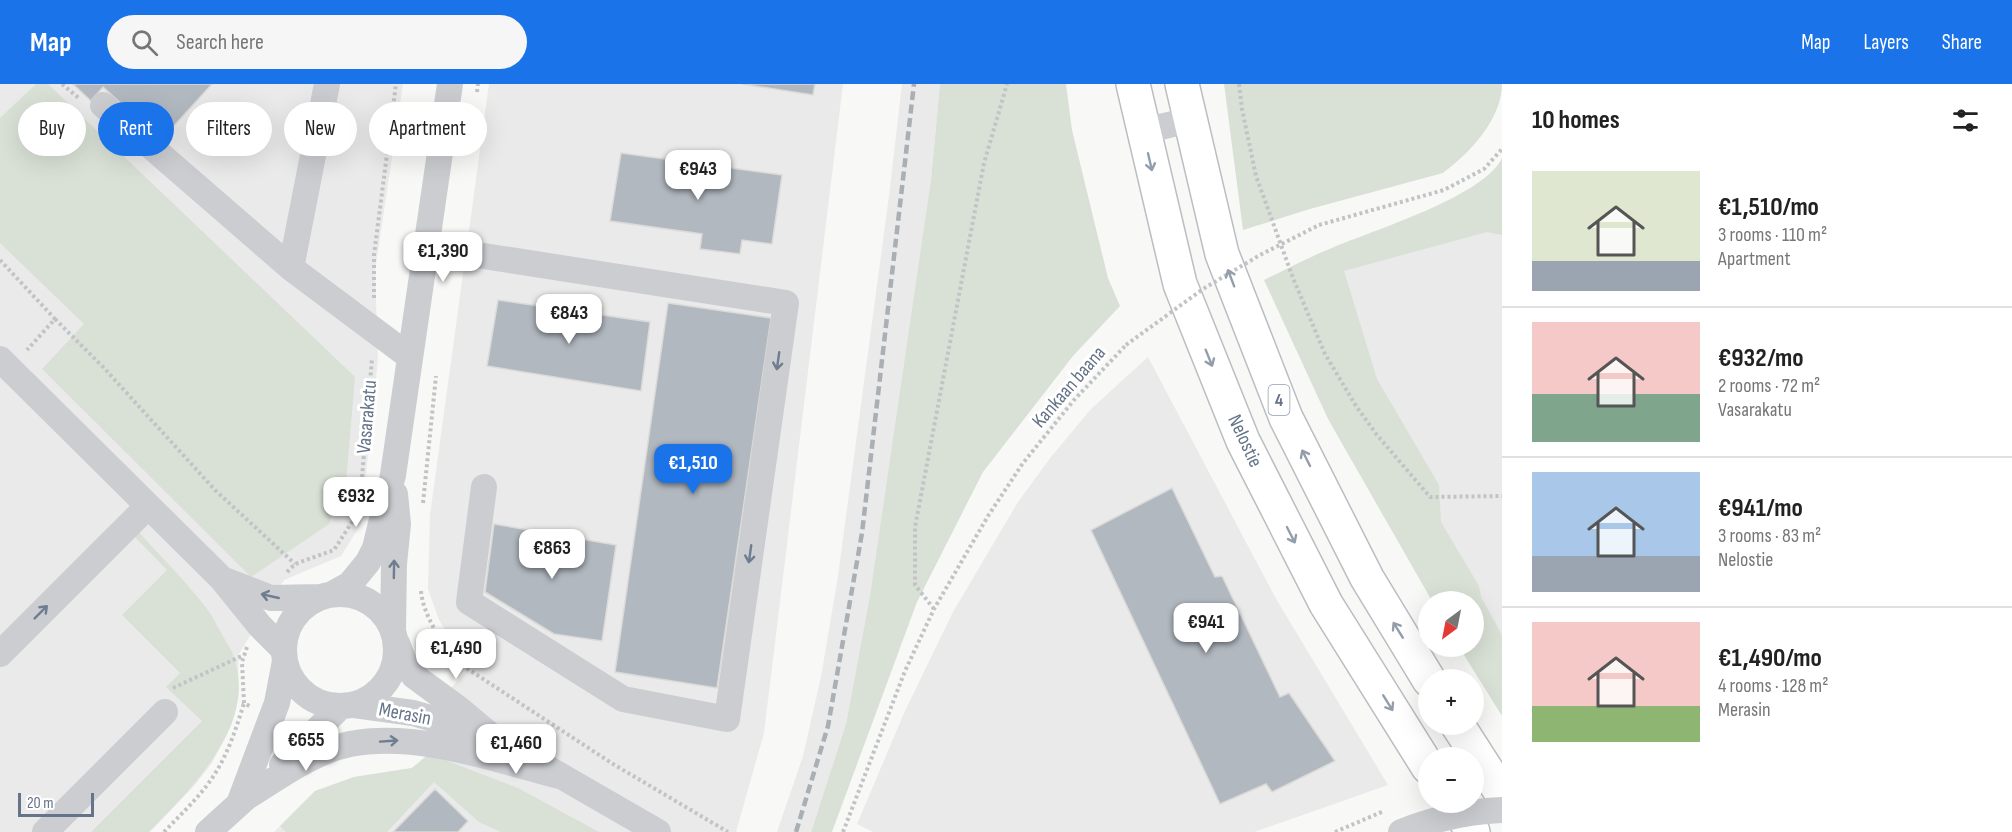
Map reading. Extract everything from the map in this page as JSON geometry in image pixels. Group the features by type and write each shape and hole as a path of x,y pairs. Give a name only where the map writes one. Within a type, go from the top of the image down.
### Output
{"highway":[{"name":"Nelostie","path":"1133,84 1180,284 1243,441 1326,604 1418,751"},
{"name":"4","path":"1182,84 1222,254 1286,418 1367,578 1422,669"},
{"path":"1464,735 1502,794"},
{"path":"1460,813 1473,832"}],"street":[{"path":"291,268 327,84"},
{"name":"Vasarakatu","path":"326,595 350,584 368,562 375,548 393,475 450,84"},
{"path":"1143,131 1190,120"},
{"path":"162,156 291,268 410,357"},
{"path":"426,247 786,303 727,718 623,699 469,602 484,487"},
{"path":"5,364 222,579 285,656 289,674 305,694 322,703 347,706"},
{"name":"Vasarakatu","path":"393,475 398,524 394,564 395,635"},
{"path":"0,654 148,506"},
{"path":"208,832 347,706 372,696 387,682 393,670 395,635 382,612 368,600 357,595 270,598 222,579"},
{"path":"240,801 277,703 286,636 290,623 308,603 326,595"},
{"name":"Merasin","path":"395,635 405,664 414,676 490,735 658,832"},
{"path":"45,832 167,701"},
{"name":"Merasin","path":"347,706 413,713 490,735"},
{"name":"Merasin","path":"240,801 313,758 349,744 392,740 404,740 472,754 563,777"},
{"path":"1401,832 1429,821 1479,811 1502,810"}],"path":[{"name":"Vasarakatu","path":"270,598 277,583 295,564 334,550 352,522 362,487 374,331 374,255 396,84"},
{"path":"477,95 478,84"},
{"path":"934,609 915,585 915,527 984,164 1007,84"},
{"path":"1239,84 1256,176 1293,278 1325,354 1356,406 1377,435 1430,497 1502,496"},
{"name":"Kankaan baana","path":"843,832 905,671 934,609 988,516 1023,463 1074,400 1126,345 1203,289 1260,255 1319,225 1444,190 1484,169 1502,148"},
{"path":"0,260 104,368 215,489 295,564"},
{"path":"5,364 55,319"},
{"path":"423,512 436,367"},
{"path":"164,832 200,795 217,772 234,734 244,703 242,662 244,655 260,626"},
{"path":"167,701 244,655"},
{"path":"244,703 269,721"},
{"path":"1335,832 1368,818"}],"shaded area":[{"path":"0,84 403,84 400,102 369,102 369,156 392,156 375,271 378,358 361,524 341,556 284,580 239,654 237,698 231,725 212,763 194,786 150,832 0,832"},
{"path":"36,84 48,84 67,102 18,102 18,156 86,156 86,120 98,132 98,156 123,156 355,377 346,482 329,524 251,577 42,369 84,324 0,243 0,118"},
{"path":"489,84 843,84 764,733 736,832 274,832 315,791 354,777 412,768 429,754 451,688 470,667 439,620 428,589 430,515 479,156 487,156 487,102"},
{"path":"902,84 940,84 931,179 870,595 846,724 811,832 777,832 803,756 821,677 838,576"},
{"path":"940,84 1066,84 1072,130 1108,278 1120,306 1073,356 983,472 917,602 832,832 811,832 846,724 870,595 931,179"},
{"path":"1224,84 1502,84 1497,110 1483,134 1464,156 1443,173 1310,209 1243,230"},
{"path":"1502,158 1502,235 1487,232 1344,271 1377,379 1439,485 1441,522 1480,591 1426,591 1328,419 1264,280 1323,252 1451,199 1474,186 1491,172"},
{"path":"1502,205 1502,658 1484,623 1484,591 1468,591 1364,386 1332,248"},
{"path":"1148,357 1275,597 1388,785 1254,832 873,832 857,824 905,711 953,612 1018,502 1051,457 1091,409"},
{"path":"137,530 213,618 232,652 239,678 237,703 230,728 202,774 149,832 91,832 202,721 166,687 180,673 122,615 167,570 133,535"},
{"path":"1484,602 1502,635 1502,716 1484,687 1484,669 1473,669 1465,657 1484,657"},
{"path":"429,754 518,788 599,832 501,832 479,822 434,782 387,832 286,832 280,826 315,791 354,777 412,768"}],"building":[{"path":"73,84 212,84 196,102 186,102 186,113 174,126 174,102 119,102 103,87 91,101"},
{"path":"742,84 815,84 813,95"},
{"path":"621,153 782,175 772,244 742,240 740,254 700,249 702,234 610,221"},
{"path":"498,300 650,322 641,391 487,366"},
{"path":"668,303 771,318 717,688 615,672"},
{"path":"1172,488 1215,577 1222,576 1280,697 1289,693 1335,761 1272,792 1266,784 1220,804 1091,530"},
{"path":"494,524 616,545 602,641 554,634 485,592"},
{"path":"435,789 468,821 458,832 393,832"}],"railway":[{"path":"796,832 828,726 862,533 914,84"}]}
